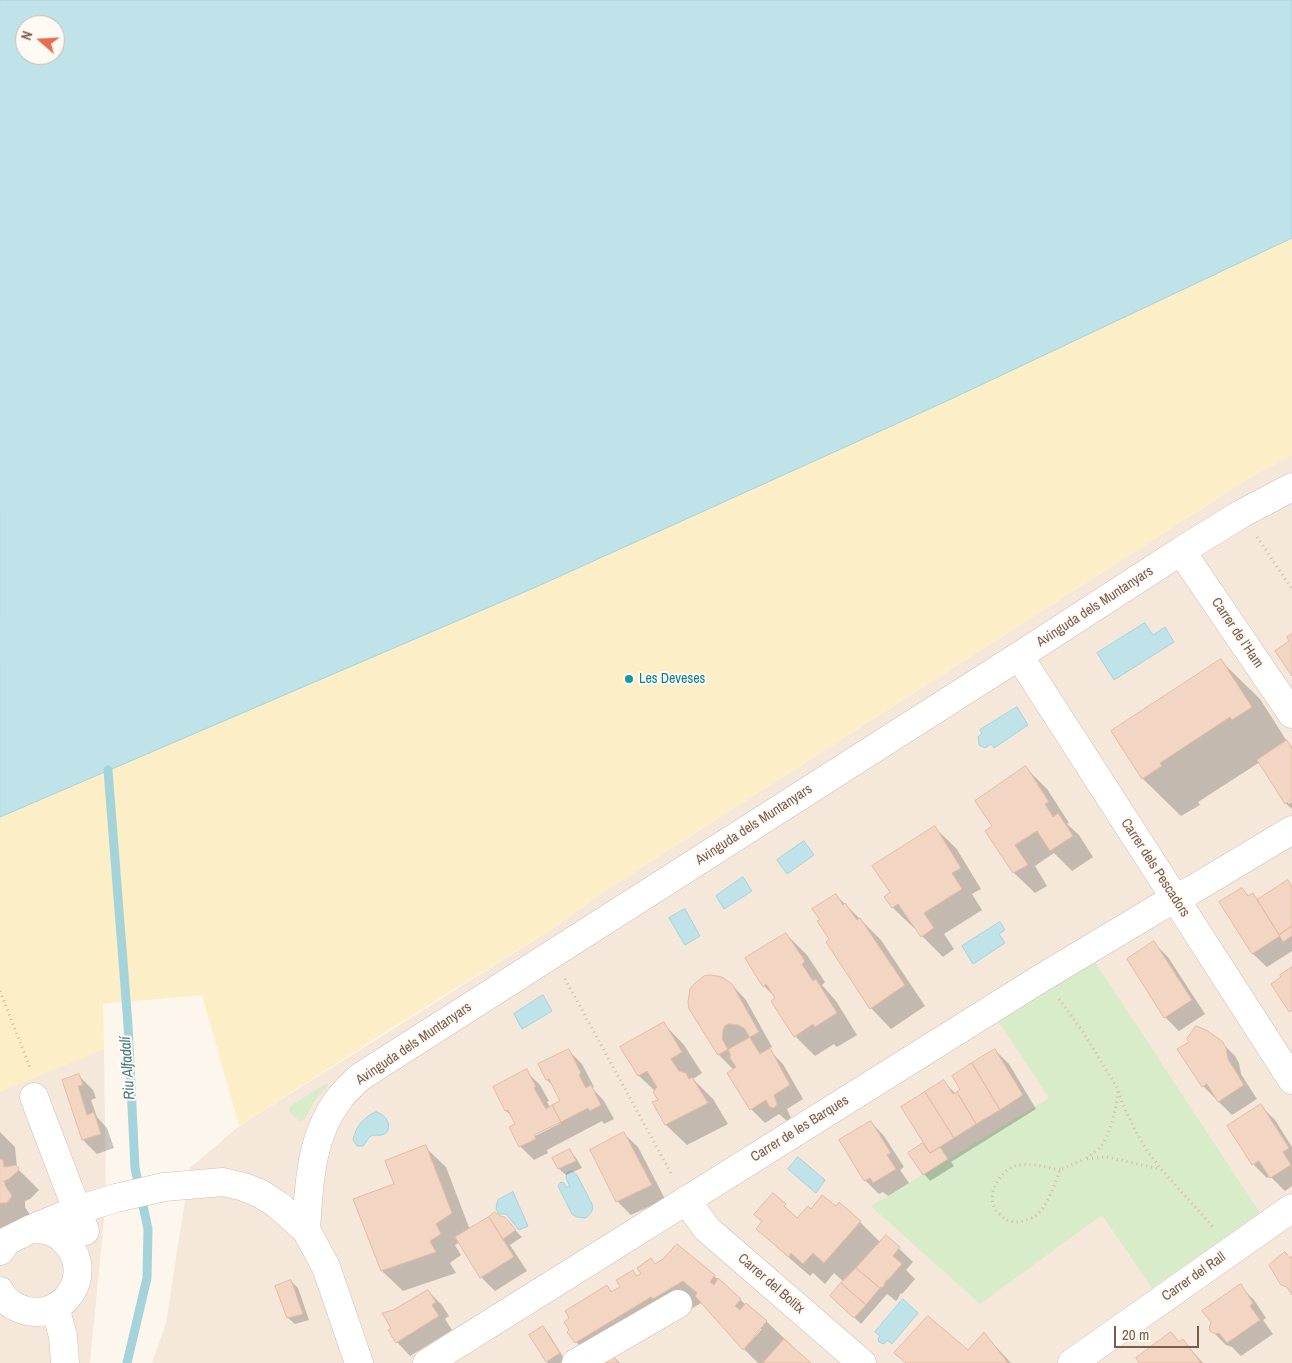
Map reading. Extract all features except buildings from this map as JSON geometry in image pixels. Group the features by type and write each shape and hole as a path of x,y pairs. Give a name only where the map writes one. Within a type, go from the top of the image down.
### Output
{"street":[{"name":"Avinguda dels Muntanyars","path":"306,1230 309,1182 314,1152 321,1132 339,1099 360,1076 1182,551 1241,514 1292,487"},
{"name":"Carrer de l’Ham","path":"1182,551 1292,714"},
{"name":"Carrer dels Pescadors","path":"1019,656 1292,1080"},
{"path":"1175,898 1192,890 1292,830"},
{"name":"Carrer de les Barques","path":"427,1363 1044,977 1175,898"},
{"path":"0,1291 11,1304 24,1311 37,1313 62,1304 71,1294 76,1282 79,1232 33,1086"},
{"path":"9,1241 33,1229 46,1230 58,1235 68,1244 116,1198 164,1187 223,1182 244,1187 262,1194 278,1205 306,1230 326,1267 359,1363"},
{"name":"Carrer del Bolitx","path":"686,1200 707,1229 862,1363"},
{"name":"Carrer del Rall","path":"1072,1363 1292,1208"},
{"path":"9,1241 79,1232"},
{"path":"576,1363 678,1304"},
{"path":"55,1307 63,1336 65,1363"}],"path":[{"path":"1241,514 1292,589"},
{"path":"551,954 686,1200"},
{"path":"1044,977 1081,1029 1118,1089 1122,1103 1148,1152 1233,1249"},
{"path":"0,991 33,1086"},
{"path":"1060,1170 1046,1203 1035,1216 1020,1222 1010,1222 999,1215 993,1204 993,1194 997,1182 1005,1171 1017,1166 1031,1164 1060,1170 1085,1159 1100,1148 1116,1107 1118,1089"},
{"path":"1085,1159 1107,1157 1161,1169"}],"shaded area":[{"path":"1292,455 1292,1363 152,1363 166,1323 190,1168 239,1126 555,927 600,894 1254,475"},
{"path":"104,1049 106,1198 90,1363 0,1363 0,1090"}],"green space":[{"path":"1095,962 1260,1213 1152,1288 1102,1215 980,1304 871,1206 1049,1098 998,1021"},
{"path":"327,1083 328,1086 317,1097 304,1120 299,1121 289,1111 290,1106"}],"sand":[{"name":"Les Deveses","path":"1292,238 1292,455 1254,475 600,894 555,927 239,1126 202,995 103,1004 104,1049 0,1092 0,817 536,587 949,400"}],"water":[{"path":"0,0 1292,0 1292,238 949,400 536,587 0,817"},
{"path":"1145,623 1153,635 1165,627 1174,642 1114,680 1097,653"},
{"path":"1017,707 1028,725 994,748 991,744 985,748 979,745 978,737 982,733 980,730"},
{"path":"804,841 814,855 787,874 777,860"},
{"path":"743,877 752,891 724,909 716,896"},
{"path":"685,909 700,936 685,945 669,918"},
{"path":"1000,922 1005,930 999,934 1005,943 973,964 962,946"},
{"path":"543,995 552,1011 522,1029 514,1014"},
{"path":"376,1112 380,1113 388,1122 388,1130 382,1135 371,1136 363,1146 357,1146 353,1140 358,1127 364,1119"},
{"path":"798,1157 825,1180 816,1193 788,1169"},
{"path":"572,1171 577,1175 592,1204 592,1210 586,1218 577,1217 572,1214 558,1186 561,1182 566,1187 570,1187 566,1178 567,1173"},
{"path":"513,1192 528,1226 519,1230 506,1214 499,1214 496,1209 498,1200"},
{"path":"903,1299 918,1313 892,1344 887,1340 884,1344 879,1342 880,1336 875,1332"}],"waterway":[{"name":"Riu Alfadalí","path":"108,770 128,1025 135,1168 148,1229 147,1278 127,1363"}],"place":[{"name":"Les Deveses","path":"629,679"}]}
